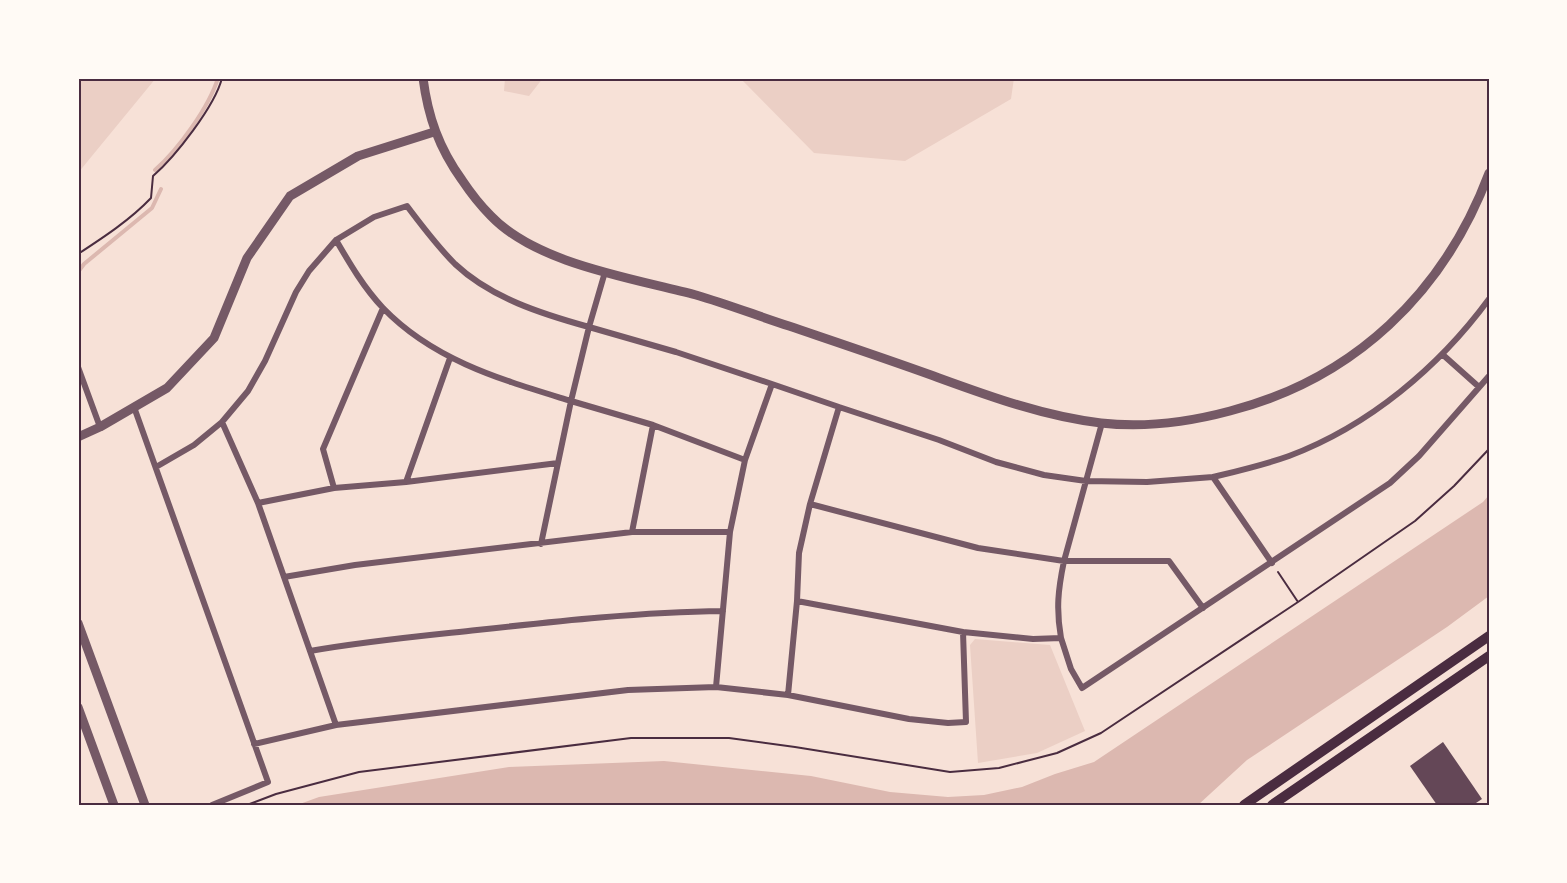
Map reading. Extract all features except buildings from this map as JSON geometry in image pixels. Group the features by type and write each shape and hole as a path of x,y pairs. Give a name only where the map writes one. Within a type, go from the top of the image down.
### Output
{"main road":[{"path":"1244,805 1489,636"},
{"path":"1272,805 1489,656"}],"street":[{"path":"423,78 429,117 448,161 492,218 524,241 563,259 698,296 1000,400 1102,423 1149,424 1195,420 1250,406 1288,392 1329,371 1393,323 1419,294 1459,238 1489,174"},
{"path":"78,437 100,427 167,388 214,338 247,258 290,196 358,156 434,132"},
{"path":"156,467 194,445 222,423 248,391 266,362 296,292 309,271 336,240 374,217 407,206 434,242 457,266 486,286 517,303 548,316 676,352 909,429 996,462 1044,475 1086,481 1147,482 1213,477 1289,456 1334,435 1372,412 1407,386 1466,331 1489,299"},
{"path":"336,240 358,277 383,308 416,337 450,358 489,375 653,425 745,459"},
{"path":"541,544 571,401 605,272"},
{"path":"334,488 323,449 383,308"},
{"path":"1442,354 1479,387"},
{"path":"406,482 450,358"},
{"path":"78,367 100,427"},
{"path":"1102,423 1057,591 1057,615 1061,638 1071,669 1082,688 1390,483 1419,456 1489,376"},
{"path":"716,687 730,532 745,459 772,384"},
{"path":"134,407 268,782 212,805"},
{"path":"788,695 799,553 810,504 839,407"},
{"path":"222,423 258,503 336,725"},
{"path":"632,532 653,425"},
{"path":"258,503 334,488 406,482 558,463"},
{"path":"1213,477 1272,563"},
{"path":"810,504 978,548 1064,561 1169,561 1203,608"},
{"path":"284,577 355,566 632,532 730,532"},
{"path":"797,601 963,632 1033,639 1061,638"},
{"path":"310,651 363,641 572,619 660,612 723,611"},
{"path":"78,623 145,805"},
{"path":"254,744 336,725 628,690 716,687 788,695 909,719 948,723 966,722 963,632"},
{"path":"78,707 114,805"}],"path":[{"path":"78,254 139,211 152,198 153,176 169,163 197,124 220,87 222,78"},
{"path":"247,805 276,794 359,772 631,738 729,738 950,772 999,768 1057,753 1101,733 1415,522 1489,449"},
{"path":"1272,563 1299,602"}],"shaded area":[{"path":"78,78 156,78 78,173"},
{"path":"505,78 543,78 529,96 504,91"},
{"path":"740,78 1014,78 1011,99 905,161 814,153"},
{"path":"1489,495 1489,596 1447,627 1247,760 1198,805 297,805 319,797 509,767 664,761 811,776 890,792 948,797 984,795 1022,787 1094,762 1483,502"},
{"path":"975,639 1050,645 1085,731 1037,753 978,763 970,645"}],"waterway":[{"path":"155,170 192,127 208,102 218,78"},
{"path":"78,272 84,264 152,208 161,189"}]}
